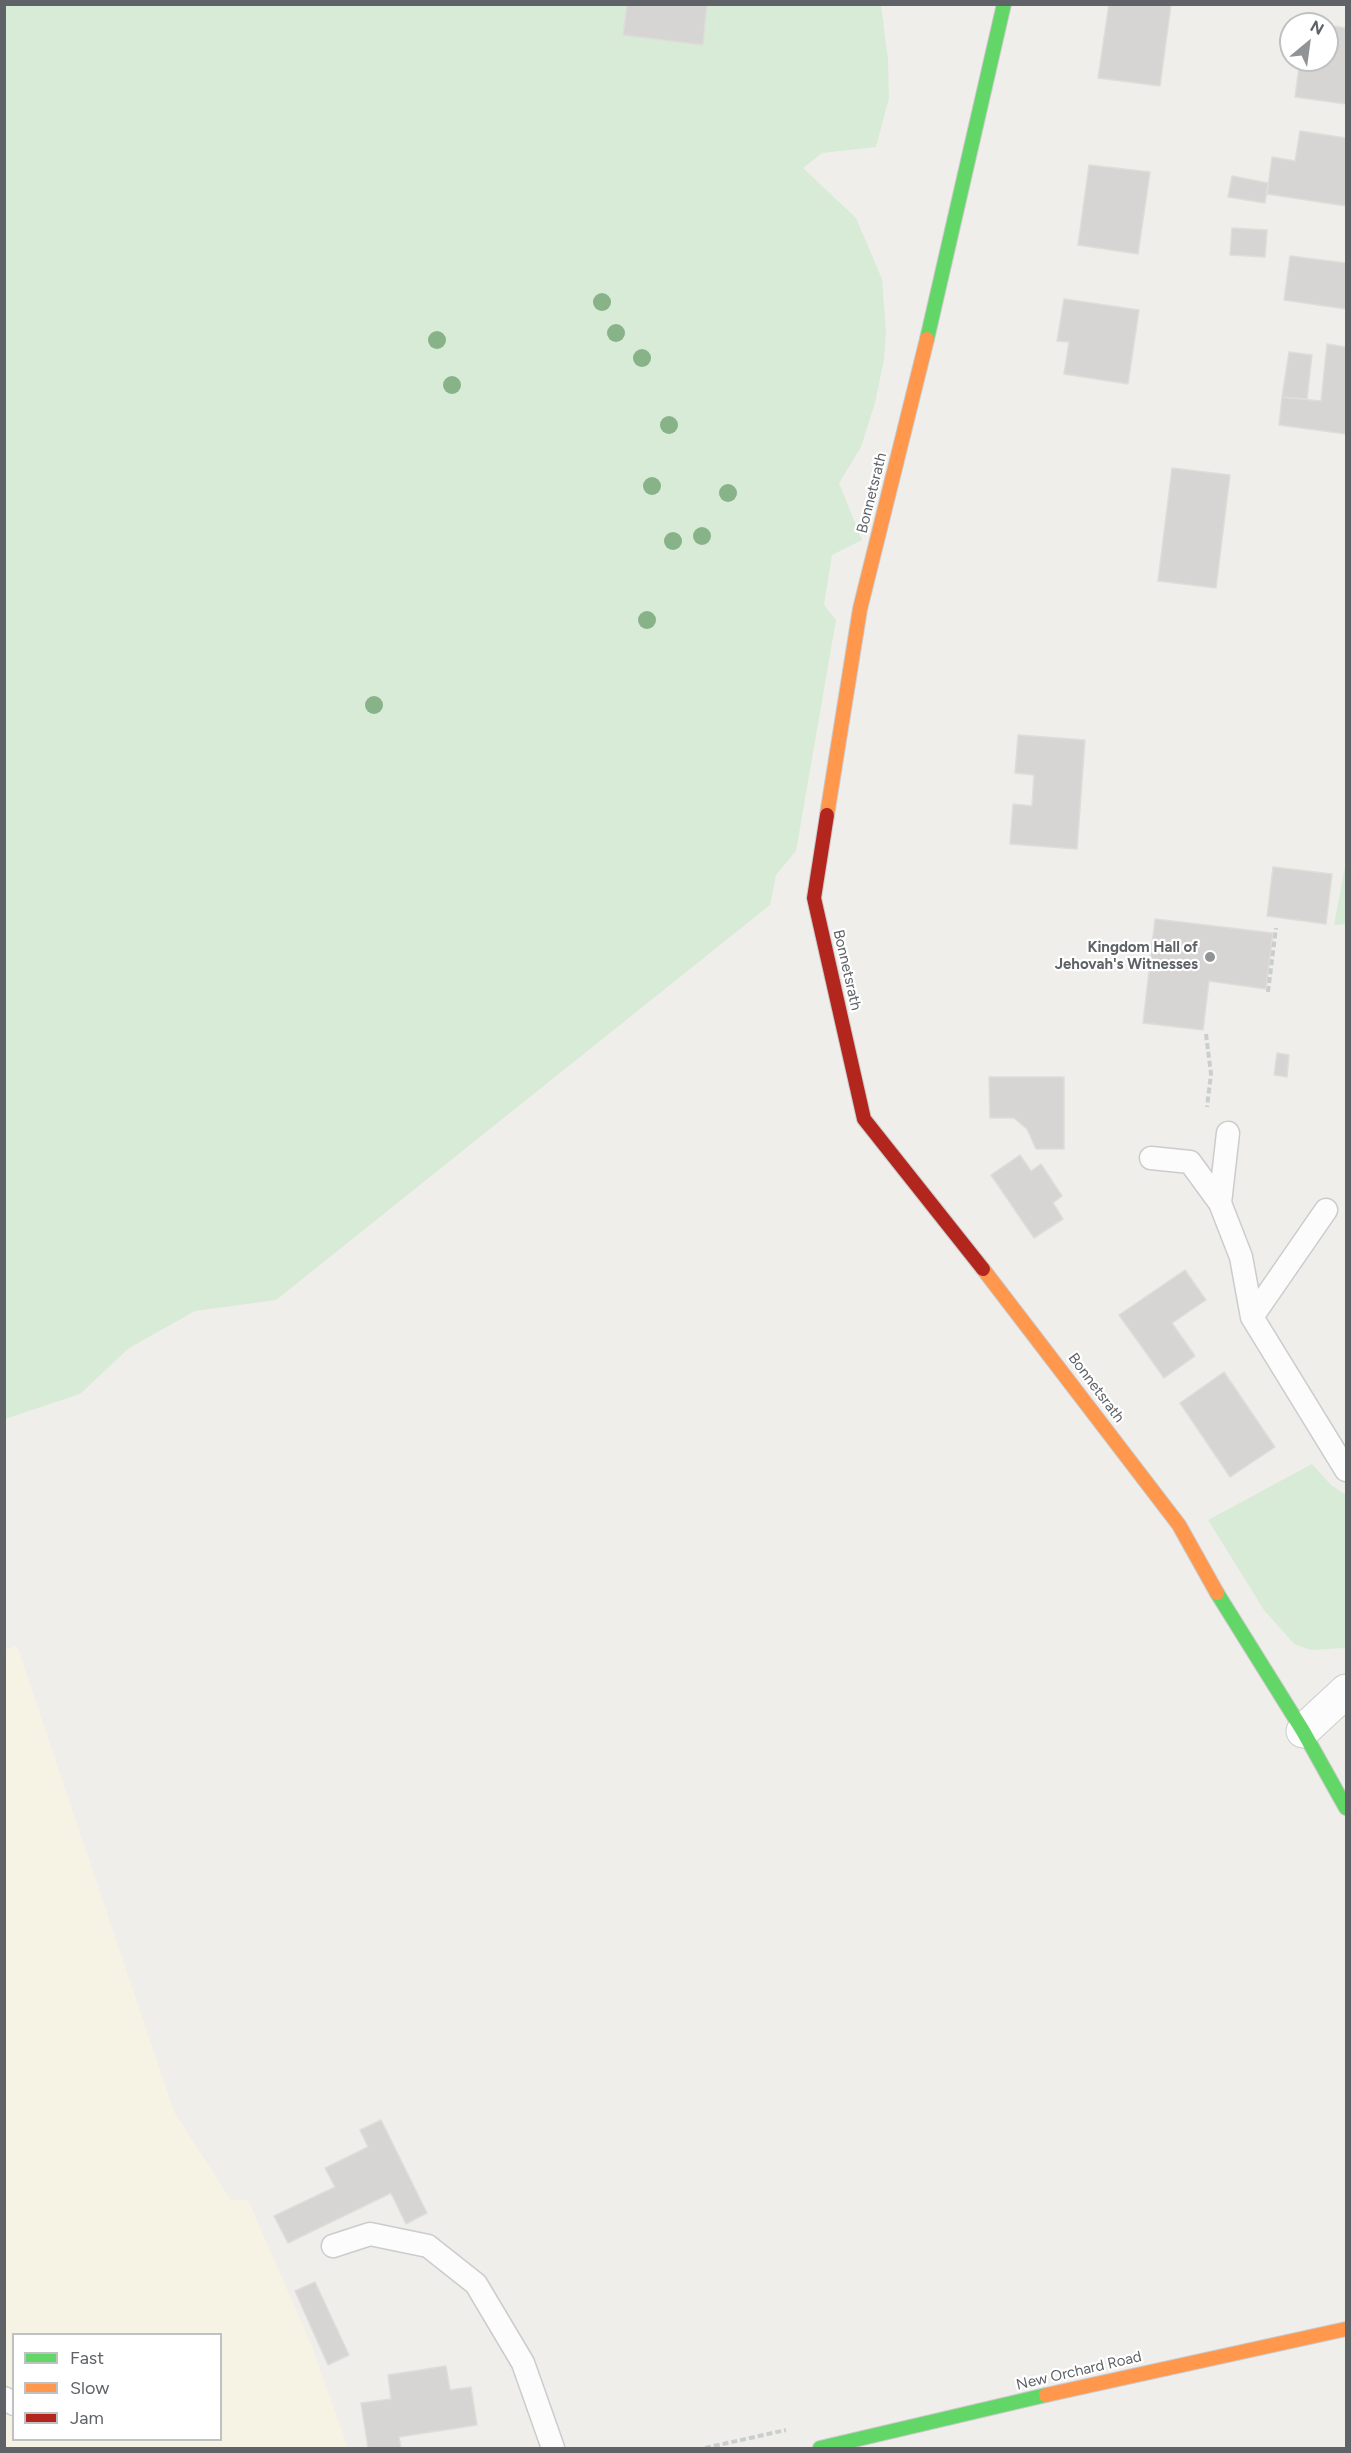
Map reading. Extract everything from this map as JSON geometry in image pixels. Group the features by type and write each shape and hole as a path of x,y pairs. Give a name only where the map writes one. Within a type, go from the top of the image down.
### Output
{"street":[{"name":"Bonnetsrath","path":"1004,4 914,396 860,609 814,898 864,1119 1025,1321 1179,1526 1218,1595 1303,1731 1347,1808"},
{"path":"1303,1731 1347,1691"},
{"name":"New Orchard Road","path":"820,2448 1072,2389 1347,2329"}],"lane":[{"path":"1220,1203 1228,1133"},
{"path":"1151,1158 1190,1162 1220,1203 1241,1257 1252,1317 1347,1470"},
{"path":"1252,1317 1326,1210"},
{"path":"333,2246 370,2234 428,2246 476,2284 523,2363 553,2448"}],"path":[{"path":"1269,992 1276,928"}],"shaded area":[{"path":"17,1646 174,2112 231,2200 248,2200 312,2347 348,2448 5,2448 4,1650"}],"green space":[{"path":"4,5 881,5 888,60 889,98 876,147 822,153 803,168 856,218 882,279 886,333 884,360 875,403 861,447 839,483 862,540 832,555 824,605 836,620 796,851 776,875 770,905 276,1300 195,1311 129,1348 80,1394 5,1419"},
{"path":"1346,861 1346,924 1334,925"},
{"path":"1312,1464 1331,1485 1346,1495 1346,1647 1344,1648 1311,1650 1294,1644 1264,1610 1208,1520"}],"building":[{"path":"627,4 707,4 703,45 623,35"},
{"path":"1109,4 1171,5 1160,86 1098,78"},
{"path":"1339,27 1346,28 1346,104 1295,97 1298,72 1339,72"},
{"path":"1300,131 1346,138 1346,206 1267,194 1272,157 1295,161"},
{"path":"1089,165 1150,172 1138,254 1078,245"},
{"path":"1232,176 1268,183 1265,203 1228,197"},
{"path":"1232,228 1267,230 1265,257 1230,255"},
{"path":"1290,256 1346,263 1346,309 1284,300"},
{"path":"1064,299 1139,310 1128,384 1064,374 1069,342 1057,341"},
{"path":"1327,344 1346,347 1346,434 1279,425 1282,397 1321,401"},
{"path":"1289,352 1312,355 1307,399 1282,397"},
{"path":"1172,468 1230,475 1216,588 1158,581"},
{"path":"1018,735 1085,740 1077,849 1010,844 1013,804 1032,806 1034,775 1015,773"},
{"path":"1273,867 1332,874 1326,924 1267,916"},
{"name":"Kingdom Hall of Jehovah's Witnesses","path":"1155,919 1273,933 1266,989 1209,981 1203,1030 1143,1023"},
{"path":"1277,1053 1289,1055 1287,1077 1274,1075"},
{"path":"989,1077 1064,1077 1064,1149 1036,1149 1027,1129 1014,1118 990,1118"},
{"path":"1020,1155 1031,1171 1041,1164 1062,1196 1053,1203 1063,1219 1034,1238 991,1175"},
{"path":"1185,1270 1206,1300 1172,1323 1195,1356 1164,1378 1119,1315"},
{"path":"1224,1372 1275,1447 1230,1477 1180,1403"},
{"path":"381,2120 427,2213 406,2224 391,2193 288,2243 274,2216 335,2187 325,2168 368,2147 360,2130"},
{"path":"315,2282 349,2355 328,2365 295,2291"},
{"path":"446,2366 450,2390 471,2387 477,2425 399,2437 401,2448 368,2448 361,2403 391,2399 388,2375"}],"traffic: fast":[{"path":"927,339 1004,4"},
{"path":"1217,1593 1303,1731 1346,1808"},
{"path":"820,2448 1046,2395"}],"traffic: slow":[{"path":"827,815 860,609 927,339"},
{"path":"983,1269 1179,1525 1217,1593"},
{"path":"1046,2395 1346,2329"}],"traffic: jam":[{"path":"827,815 814,898 864,1119 983,1269"}],"place":[{"name":"Kingdom Hall of Jehovah's Witnesses","path":"1210,957"}]}
